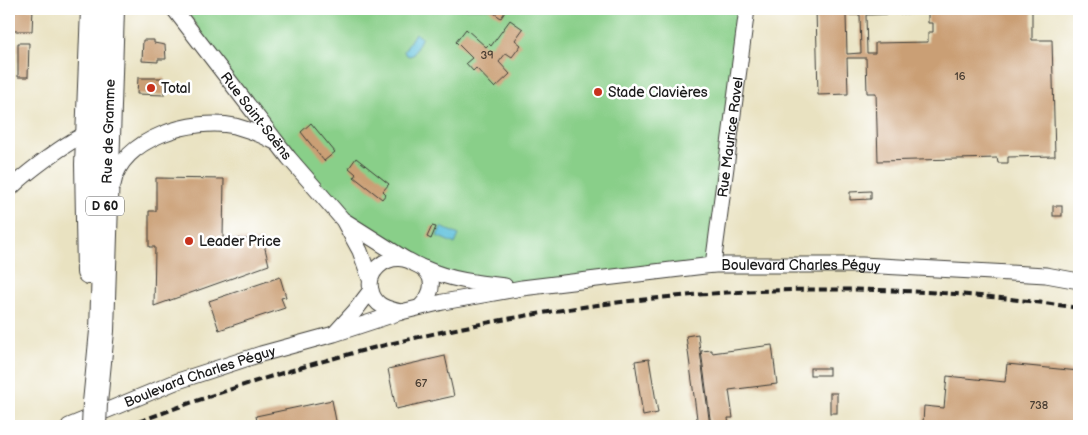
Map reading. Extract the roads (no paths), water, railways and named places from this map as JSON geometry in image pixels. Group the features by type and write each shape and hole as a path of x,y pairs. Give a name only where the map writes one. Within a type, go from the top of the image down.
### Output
{"main road":[{"name":"Rue de Gramme","path":"94,9 102,332 95,415"},
{"name":"Rue de Gramme","path":"95,415 86,164 98,132 112,9"}],"street":[{"name":"Rue Saint-Saëns","path":"174,9 277,143 343,220 360,251 370,285"},
{"name":"Rue Maurice Ravel","path":"713,265 747,9"},
{"path":"102,332 113,183 119,167 134,150 165,132 201,124 234,126 263,135 277,143"},
{"path":"9,190 17,181 65,146 98,132"},
{"name":"Rue Saint-Saëns","path":"343,220 405,259"},
{"path":"334,334 355,312 370,285 375,270 383,262 405,259 420,266 431,279 431,292 427,300 420,307 401,312 389,310 379,305 374,298 370,285"},
{"name":"Boulevard Charles Péguy","path":"420,307 522,288 713,265 862,265 1046,275 1079,281"},
{"name":"Boulevard Charles Péguy","path":"420,266 437,274 466,281 522,288"},
{"name":"Boulevard Charles Péguy","path":"69,426 178,381 401,312"}],"water":[{"path":"415,33 421,39 413,55 409,56 404,51"},
{"path":"441,227 459,235 455,244 437,236"}],"railway":[{"path":"128,426 242,386 358,352 477,325 596,305 717,293 838,289 959,294 1079,308"}],"place":[{"name":"Total","path":"151,88"},
{"name":"Stade Clavières","path":"598,92"},
{"name":"Leader Price","path":"189,241"}]}
